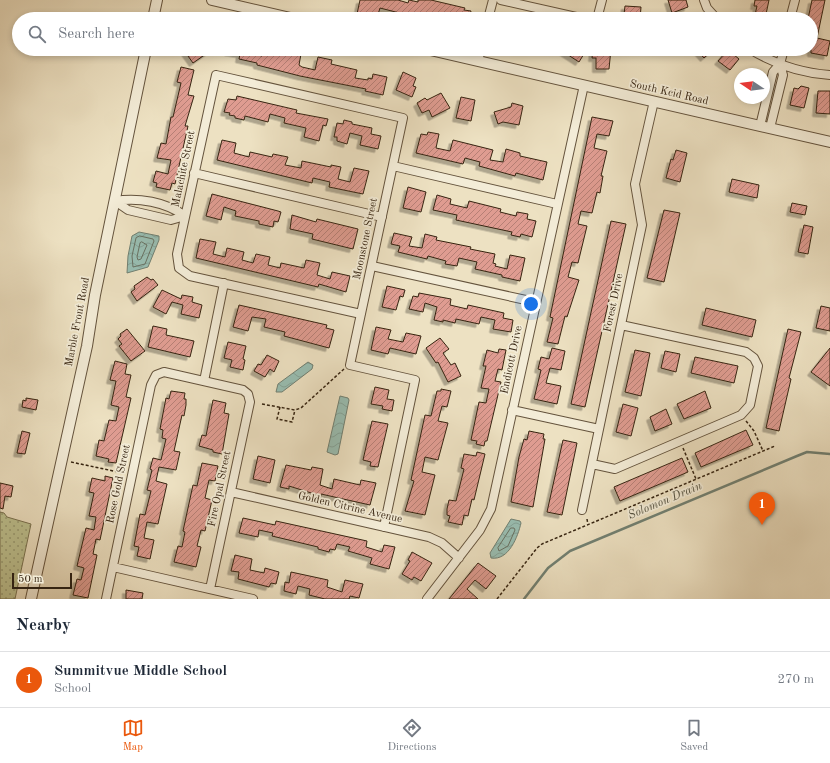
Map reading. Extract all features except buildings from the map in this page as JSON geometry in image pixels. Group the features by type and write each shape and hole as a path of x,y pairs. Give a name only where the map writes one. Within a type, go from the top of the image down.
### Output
{"street":[{"path":"154,12 157,0"},
{"path":"212,0 264,12"},
{"path":"490,12 493,0"},
{"path":"501,0 554,12"},
{"path":"599,12 602,0"},
{"path":"704,0 707,8 711,12"},
{"path":"792,12 795,0"},
{"name":"Marble Front Road","path":"31,599 87,346 95,296 145,56"},
{"name":"South Kcid Road","path":"456,56 830,142"},
{"path":"478,61 479,56"},
{"path":"764,56 780,64 830,75"},
{"path":"760,126 773,72 780,64 782,56"},
{"path":"770,128 783,75 780,64"},
{"name":"Moonstone Street","path":"216,75 403,118 350,365"},
{"name":"Malachite Street","path":"216,75 177,254 179,268 190,276 224,283"},
{"name":"Endicott Drive","path":"426,599 480,530 491,510 556,204 584,85"},
{"name":"Forest Drive","path":"582,510 642,225 635,184 654,101"},
{"path":"393,166 556,204"},
{"path":"194,173 382,217"},
{"path":"115,201 130,198 174,207 185,216"},
{"path":"115,201 128,210 171,220 185,216"},
{"path":"372,266 535,302"},
{"path":"204,381 224,283 361,314"},
{"path":"592,464 615,468 741,415 750,406 758,366 754,358 746,352 621,325"},
{"path":"350,365 415,380 384,527"},
{"name":"Rose Gold Street","path":"106,599 152,385 156,375 164,372 204,381"},
{"name":"Fire Opal Street","path":"204,381 243,390 248,394 250,402 210,589"},
{"path":"512,410 599,429"},
{"name":"Golden Citrine Avenue","path":"231,492 429,537 442,543 459,558"},
{"path":"113,567 253,599"}],"path":[{"path":"262,404 295,410 301,408 335,376 350,365"},
{"path":"280,407 277,418 292,422 295,410"},
{"path":"746,421 754,431 762,451"},
{"path":"497,599 537,548 542,544 775,446"},
{"path":"683,448 696,479"},
{"path":"69,461 123,473"},
{"path":"587,519 588,525"}],"green space":[{"path":"0,512 4,513 7,517 31,524 15,599 0,599"}],"water":[{"path":"139,232 159,236 159,240 148,267 127,273 128,256 132,236"},
{"path":"308,362 313,365 312,369 282,392 276,392 278,384"},
{"path":"340,396 348,398 349,400 338,454 335,455 327,452"},
{"path":"511,519 520,521 521,523 515,541 508,552 503,556 491,558 490,553"}],"waterway":[{"name":"Solomon Drain","path":"524,599 548,568 570,551 807,452 830,454"}],"place":[{"name":"Summitvue Middle School","path":"762,525"}]}
